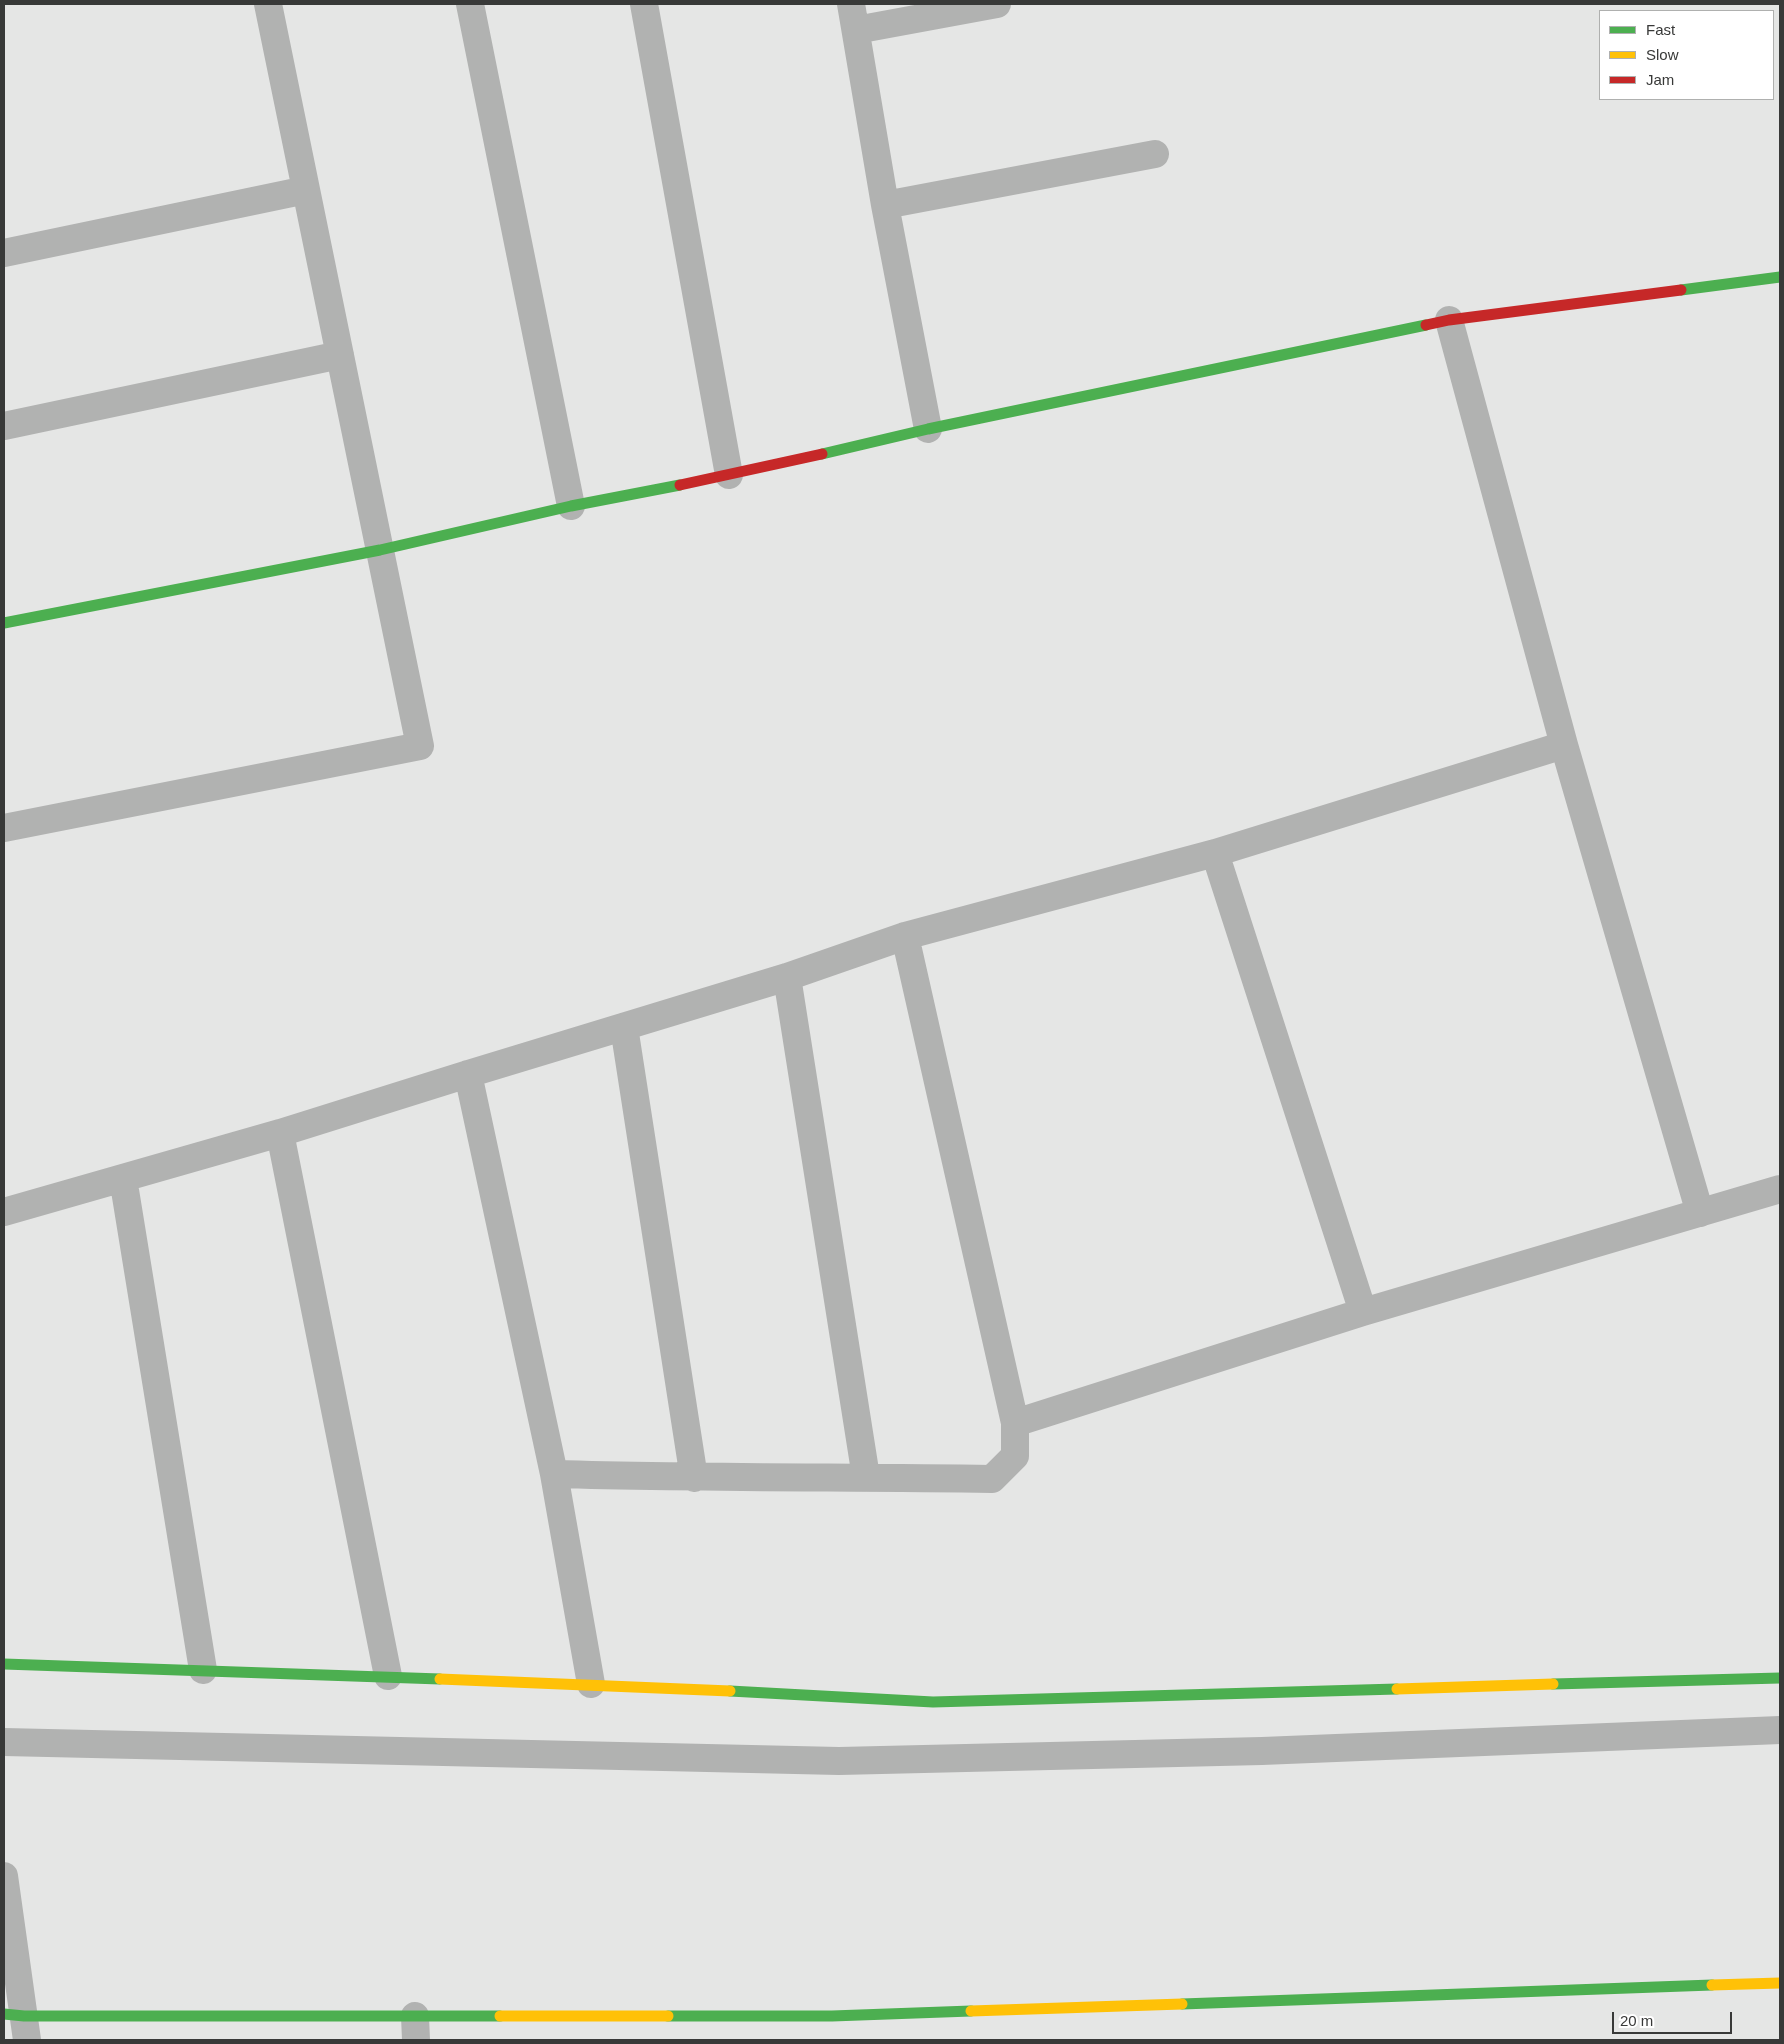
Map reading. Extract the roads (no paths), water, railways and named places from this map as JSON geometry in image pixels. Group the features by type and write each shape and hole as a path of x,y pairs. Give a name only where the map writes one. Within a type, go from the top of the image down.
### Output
{"street":[{"path":"4,828 420,746 268,4"},
{"path":"470,4 571,506"},
{"path":"644,4 729,475"},
{"path":"851,4 885,205 928,429"},
{"path":"856,30 997,4"},
{"path":"885,205 1155,154"},
{"path":"4,253 306,190"},
{"path":"4,623 380,550 571,506 729,475 928,429 1449,320 1780,277"},
{"path":"1449,320 1564,745 1700,1213"},
{"path":"4,426 340,355"},
{"path":"4,1212 280,1133 787,977 905,936 1215,854 1564,745"},
{"path":"1215,854 1363,1312"},
{"path":"554,1474 694,1478 866,1477 992,1479 1015,1456 1015,1423 905,936"},
{"path":"787,977 866,1477"},
{"path":"624,1027 694,1478"},
{"path":"468,1074 554,1474 590,1684"},
{"path":"280,1133 388,1676"},
{"path":"123,1178 203,1670"},
{"path":"1015,1423 1363,1312 1780,1189"},
{"path":"4,1664 590,1684 933,1702 1780,1678"},
{"path":"4,1742 840,1761 1262,1751 1780,1730"},
{"path":"4,1876 18,2023 416,2028 832,2016 1780,1983"}]}
